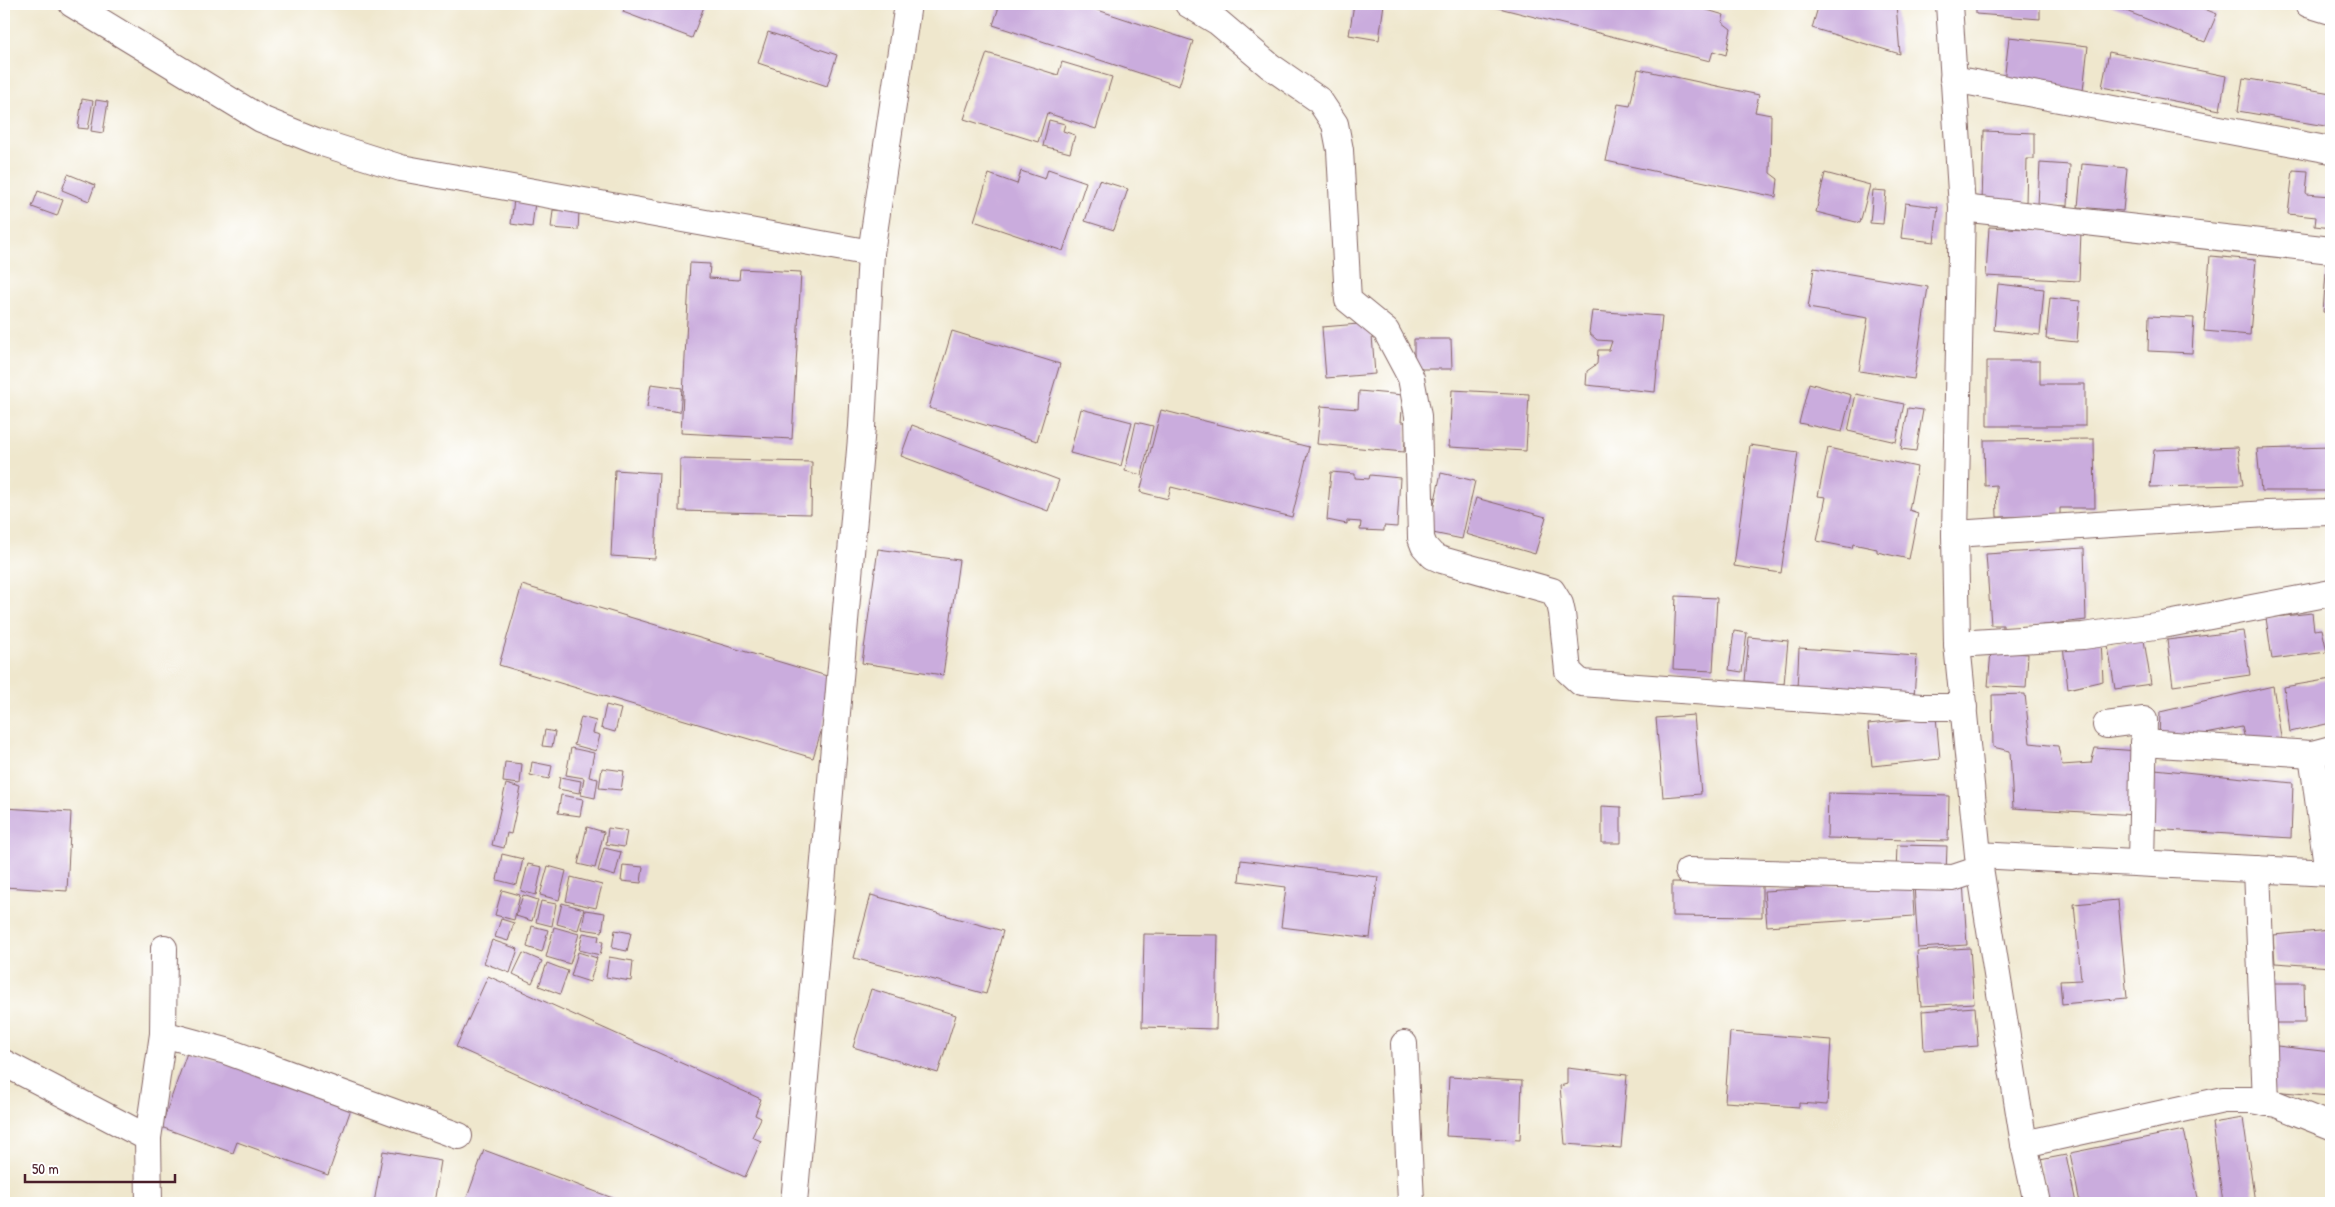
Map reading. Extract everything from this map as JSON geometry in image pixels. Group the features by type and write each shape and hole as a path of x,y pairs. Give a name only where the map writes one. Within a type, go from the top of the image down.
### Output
{"street":[{"path":"72,4 261,119 316,141 392,165 871,253"},
{"path":"794,1203 862,426 871,253 908,4"},
{"path":"1188,4 1218,22 1270,66 1319,100 1335,124 1340,150 1348,300 1386,331 1411,378 1418,416 1421,538 1424,546 1433,556 1552,591 1560,604 1562,613 1568,672 1581,683 1922,707 1964,706"},
{"path":"1949,4 1962,208 1955,534 1957,644 1979,862 2024,1144 2037,1203"},
{"path":"2308,4 2331,11"},
{"path":"1953,79 2331,150"},
{"path":"1962,208 2331,250"},
{"path":"1955,534 2267,514 2331,512"},
{"path":"1957,644 2083,636 2144,627 2331,593"},
{"path":"2106,725 2144,720 2141,864"},
{"path":"1688,871 1953,878 1979,862 2141,864 2330,873 2322,751 2143,743"},
{"path":"2257,870 2266,1102"},
{"path":"149,1203 148,1138 163,1034 164,948"},
{"path":"163,1034 226,1051 460,1136"},
{"path":"1404,1044 1411,1203"},
{"path":"4,1063 148,1138"},
{"path":"2024,1144 2223,1100 2276,1104 2331,1126"}],"building":[{"path":"626,4 705,4 692,38 623,12"},
{"path":"1000,4 1079,4 1193,41 1179,86 993,25"},
{"path":"1354,4 1384,4 1379,40 1349,35"},
{"path":"1483,4 1687,4 1724,15 1722,22 1731,29 1726,55 1713,51 1710,61"},
{"path":"1819,4 1896,4 1900,54 1812,28"},
{"path":"1976,4 2040,4 2040,19 1976,14"},
{"path":"2108,4 2192,4 2217,14 2205,42"},
{"path":"768,32 837,55 827,86 758,63"},
{"path":"2009,37 2088,46 2083,91 2004,82"},
{"path":"2109,52 2226,76 2220,110 2102,87"},
{"path":"987,53 1058,75 1062,62 1112,77 1096,129 1047,113 1038,142 964,119"},
{"path":"1638,69 1759,95 1755,112 1771,115 1770,173 1778,179 1776,197 1606,161 1618,104 1630,106"},
{"path":"2243,78 2331,93 2331,127 2238,111"},
{"path":"82,99 93,101 88,129 78,128"},
{"path":"96,100 108,102 103,133 91,131"},
{"path":"1049,120 1065,124 1063,131 1075,135 1070,153 1043,146"},
{"path":"1984,131 2034,133 2034,159 2027,159 2026,204 1982,203"},
{"path":"2040,163 2070,165 2068,206 2038,205"},
{"path":"2082,164 2127,168 2123,211 2078,207"},
{"path":"1048,169 1086,182 1063,251 974,221 989,174 1017,184 1021,171 1045,179"},
{"path":"2293,170 2308,171 2306,194 2331,196 2331,228 2315,226 2316,217 2288,214"},
{"path":"1825,173 1870,185 1860,223 1816,212"},
{"path":"68,174 95,185 89,201 62,190"},
{"path":"1099,180 1128,189 1114,230 1085,221"},
{"path":"1873,190 1886,191 1883,224 1870,223"},
{"path":"38,191 63,200 57,216 32,207"},
{"path":"514,199 535,202 532,227 511,224"},
{"path":"1905,203 1938,207 1934,242 1901,238"},
{"path":"553,210 579,212 578,230 551,228"},
{"path":"1989,227 2081,232 2079,281 1986,276"},
{"path":"2210,256 2256,260 2250,335 2204,331"},
{"path":"690,263 710,264 709,278 739,280 740,269 801,272 792,439 681,433"},
{"path":"1814,268 1928,287 1914,379 1859,371 1868,318 1808,308"},
{"path":"2326,272 2331,273 2331,313 2323,312"},
{"path":"1998,284 2044,289 2040,335 1994,330"},
{"path":"2050,298 2080,301 2077,342 2046,339"},
{"path":"1592,311 1662,316 1655,392 1586,385 1587,371 1597,364 1598,350 1609,350 1612,341 1597,340 1589,333"},
{"path":"2149,316 2194,318 2192,353 2148,351"},
{"path":"1371,323 1375,374 1326,378 1322,327"},
{"path":"952,331 1060,364 1037,441 929,408"},
{"path":"1414,339 1451,339 1452,369 1414,369"},
{"path":"1987,361 2040,361 2040,384 2085,384 2085,426 1987,426"},
{"path":"1809,383 1851,395 1842,432 1799,423"},
{"path":"651,384 682,388 680,412 647,407"},
{"path":"1452,390 1529,394 1526,451 1449,447"},
{"path":"1359,391 1403,395 1401,422 1407,422 1404,452 1317,444 1321,406 1358,409"},
{"path":"1856,394 1904,404 1896,442 1848,431"},
{"path":"1908,408 1923,410 1916,451 1901,449"},
{"path":"1081,409 1132,422 1121,466 1070,453"},
{"path":"1161,410 1309,447 1292,517 1171,487 1168,499 1140,492"},
{"path":"1136,422 1153,426 1142,475 1125,471"},
{"path":"912,425 1059,480 1048,511 901,456"},
{"path":"2094,439 2095,508 2060,508 2060,516 1997,517 1996,485 1985,486 1984,440"},
{"path":"1750,445 1798,452 1781,573 1734,566"},
{"path":"2238,447 2243,485 2150,487 2154,450"},
{"path":"2331,447 2331,491 2261,491 2257,449"},
{"path":"1828,448 1917,467 1909,510 1918,513 1909,559 1877,552 1877,549 1853,544 1852,548 1817,541 1826,497 1818,496"},
{"path":"680,459 812,462 811,514 679,511"},
{"path":"615,470 659,473 655,559 611,556"},
{"path":"1331,472 1355,474 1355,478 1369,479 1370,475 1400,478 1397,527 1384,526 1384,531 1360,530 1361,522 1347,521 1347,524 1327,520"},
{"path":"1441,473 1475,481 1462,539 1428,532"},
{"path":"1476,498 1546,517 1535,554 1466,534"},
{"path":"2084,548 2086,620 2003,630 2003,625 1991,625 1986,554"},
{"path":"878,549 959,560 943,675 862,663"},
{"path":"522,585 837,679 813,758 499,665"},
{"path":"1676,596 1717,598 1713,671 1673,669"},
{"path":"2312,613 2314,630 2322,629 2327,652 2272,659 2266,618"},
{"path":"1734,631 1747,633 1742,672 1729,670"},
{"path":"2243,631 2250,675 2173,686 2167,640"},
{"path":"1749,637 1788,641 1784,684 1745,681"},
{"path":"2101,639 2103,681 2068,689 2063,646"},
{"path":"2144,640 2151,684 2115,689 2108,646"},
{"path":"1799,648 1917,656 1914,697 1797,689"},
{"path":"1991,651 2028,654 2026,688 1988,686"},
{"path":"2331,679 2331,723 2290,732 2284,687"},
{"path":"2273,686 2282,743 2246,743 2242,727 2175,740 2159,740 2160,712"},
{"path":"2025,694 2030,743 2058,746 2062,765 2091,763 2095,748 2139,751 2137,815 2013,808 2010,751 1993,747 1992,695"},
{"path":"606,705 621,709 615,732 601,728"},
{"path":"1694,715 1701,794 1663,797 1656,718"},
{"path":"581,717 596,721 593,733 600,735 596,751 574,745"},
{"path":"1936,717 1940,759 1872,766 1868,724"},
{"path":"545,730 555,732 552,747 542,746"},
{"path":"571,748 594,753 589,777 598,779 595,798 581,795 584,778 566,775"},
{"path":"505,762 522,764 520,784 503,782"},
{"path":"532,762 552,766 549,779 530,775"},
{"path":"602,768 624,771 621,790 599,788"},
{"path":"2155,769 2293,783 2291,838 2151,829"},
{"path":"560,777 581,781 579,793 558,789"},
{"path":"506,784 521,788 511,834 507,833 504,848 492,845"},
{"path":"1828,793 1949,796 1948,841 1827,838"},
{"path":"561,795 583,799 580,816 558,813"},
{"path":"1602,806 1621,807 1621,843 1602,843"},
{"path":"4,808 71,812 67,891 4,887"},
{"path":"587,827 604,832 595,868 578,864"},
{"path":"608,828 627,831 624,847 606,844"},
{"path":"1897,845 1947,846 1946,874 1896,873"},
{"path":"604,848 621,852 615,876 598,871"},
{"path":"502,854 523,859 517,885 497,880"},
{"path":"1241,860 1378,877 1370,938 1281,927 1286,887 1239,881"},
{"path":"528,864 542,867 536,895 521,891"},
{"path":"623,865 643,867 641,883 621,881"},
{"path":"548,866 566,871 559,900 540,895"},
{"path":"571,877 602,885 596,908 566,901"},
{"path":"1963,881 1967,945 1918,948 1914,885"},
{"path":"1672,882 1762,883 1762,917 1672,916"},
{"path":"1912,882 1914,916 1767,926 1764,891"},
{"path":"502,890 520,895 514,920 495,915"},
{"path":"523,895 538,900 532,921 516,916"},
{"path":"871,895 1003,931 986,994 854,958"},
{"path":"2118,900 2127,998 2062,1004 2060,981 2081,980 2074,904"},
{"path":"541,901 556,904 552,926 536,922"},
{"path":"562,903 584,909 578,930 557,924"},
{"path":"585,910 605,913 602,932 582,929"},
{"path":"501,919 514,923 508,941 495,937"},
{"path":"532,926 548,930 542,952 527,947"},
{"path":"554,927 579,934 570,964 546,957"},
{"path":"615,930 631,933 627,951 612,948"},
{"path":"2331,930 2331,967 2275,963 2273,935"},
{"path":"583,933 599,936 598,941 603,942 600,955 579,950"},
{"path":"1144,934 1218,935 1216,1029 1142,1027"},
{"path":"492,940 518,949 510,973 484,963"},
{"path":"1970,948 1974,1003 1921,1006 1917,951"},
{"path":"578,952 597,958 590,982 571,976"},
{"path":"523,953 542,961 532,983 513,974"},
{"path":"609,957 633,961 631,981 606,977"},
{"path":"547,963 568,971 560,994 539,986"},
{"path":"488,976 761,1099 755,1115 761,1118 752,1137 761,1141 745,1177 456,1047"},
{"path":"2268,983 2304,983 2305,1023 2269,1023"},
{"path":"871,989 956,1015 938,1073 853,1047"},
{"path":"1975,1007 1978,1046 1924,1050 1922,1011"},
{"path":"1730,1032 1831,1040 1827,1105 1799,1103 1799,1107 1725,1102"},
{"path":"2277,1046 2331,1052 2329,1096 2272,1091"},
{"path":"188,1050 353,1103 328,1175 237,1142 233,1153 161,1127"},
{"path":"1567,1068 1627,1075 1621,1148 1565,1144 1560,1086 1567,1084"},
{"path":"1449,1077 1522,1081 1520,1140 1446,1136"},
{"path":"2243,1118 2255,1203 2223,1203 2212,1123"},
{"path":"2184,1130 2199,1203 2080,1203 2070,1153"},
{"path":"484,1150 626,1203 465,1203"},
{"path":"383,1151 441,1161 434,1203 374,1203"},
{"path":"2066,1155 2076,1203 2049,1203 2040,1160"}]}
